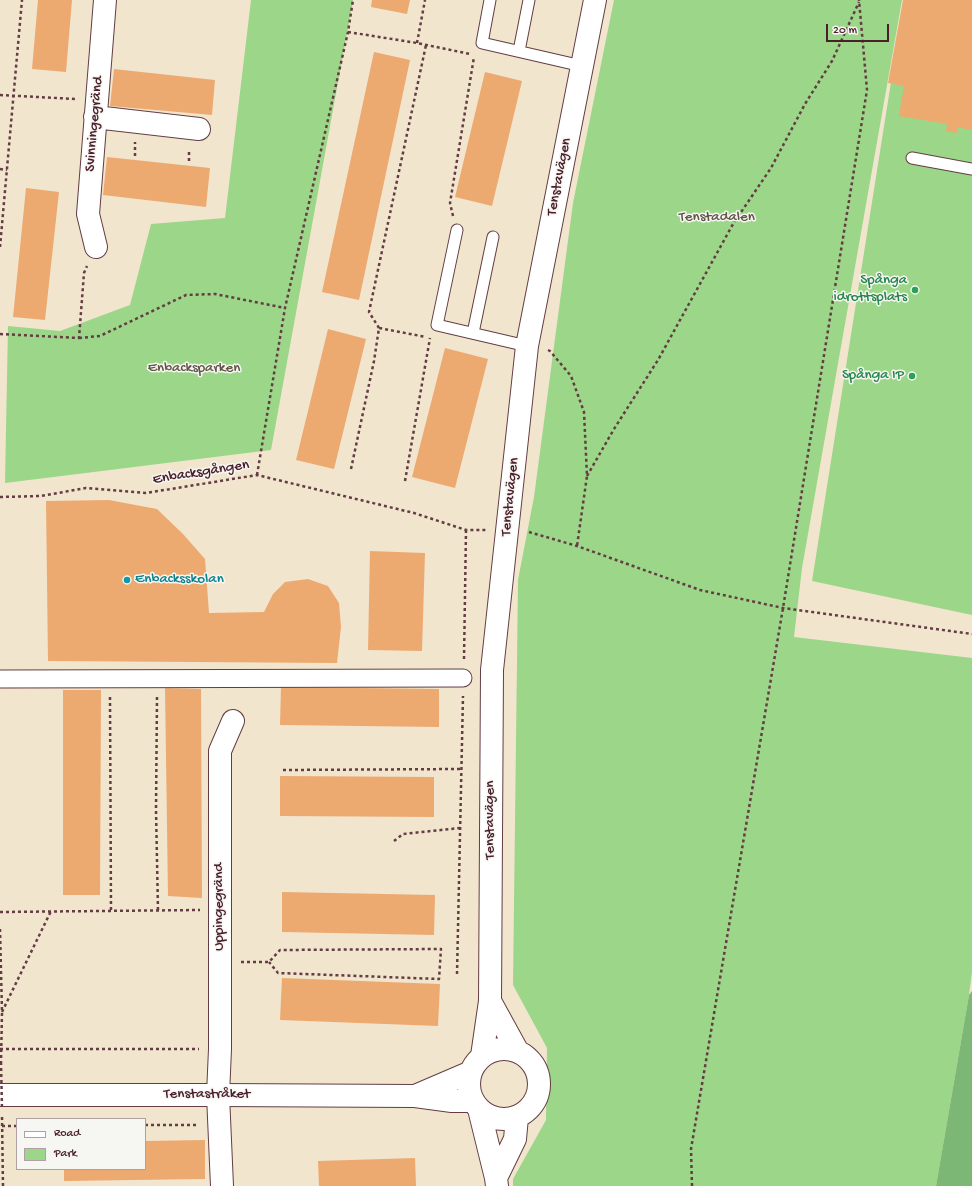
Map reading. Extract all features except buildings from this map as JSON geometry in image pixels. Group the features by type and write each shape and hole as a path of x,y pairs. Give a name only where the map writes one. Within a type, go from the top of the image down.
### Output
{"street":[{"name":"Svinningegränd","path":"96,247 88,214 105,0"},
{"name":"Tenstavägen","path":"476,1064 490,1001 492,670 527,346 596,0"},
{"path":"96,109 199,129"},
{"path":"0,679 463,678"},
{"name":"Uppingegränd","path":"222,1186 218,1095 220,1049 220,751 233,721"},
{"name":"Tenstavägen","path":"490,1001 518,1052"},
{"path":"476,1105 487,1115 497,1119 516,1117 526,1112 533,1104 538,1094 539,1083 537,1073 532,1063 526,1056 509,1049 490,1051 476,1064 469,1082 469,1092 476,1105 496,1182"},
{"name":"Tenstastråket","path":"415,1096 476,1064"},
{"name":"Tenstastråket","path":"1,1102 218,1095 415,1096 476,1105"},
{"path":"496,1182 515,1139 516,1117"}],"lane":[{"path":"490,0 482,42 582,66"},
{"path":"519,51 529,0"},
{"path":"912,158 972,169"},
{"path":"457,230 437,325 527,346"},
{"path":"473,334 493,237"}],"path":[{"path":"0,247 22,0"},
{"path":"257,475 285,308 348,32 352,0"},
{"path":"417,43 425,0"},
{"path":"587,476 614,429 658,360 733,224 771,168 805,104 832,61 859,1"},
{"path":"692,1186 691,1149 783,608 867,90 859,1"},
{"path":"348,32 417,43 473,55 475,52 450,203 457,230"},
{"path":"426,45 369,312 380,328 430,338"},
{"path":"0,95 96,109"},
{"path":"0,169 6,170"},
{"path":"79,338 84,273 96,247"},
{"path":"0,334 79,338 100,336 186,295 215,294 285,308"},
{"path":"406,481 430,338 437,325"},
{"path":"350,469 380,328"},
{"path":"527,346 550,351 571,376 584,412 587,476 577,546"},
{"name":"Enbacksgången","path":"0,497 41,496 86,488 146,493 257,475 414,513 466,530 488,530"},
{"path":"457,974 466,530"},
{"path":"529,532 577,546 700,590 783,608 972,634"},
{"path":"110,679 111,911"},
{"path":"157,679 156,810 158,910"},
{"path":"283,770 461,769"},
{"path":"394,841 403,834 460,828"},
{"path":"0,912 220,910"},
{"path":"2,1012 51,911"},
{"path":"0,929 2,1012 0,1049 3,1186"},
{"path":"220,962 269,962 280,950 441,949 439,979 278,973 269,962"},
{"path":"0,1049 220,1049"},
{"path":"146,1126 200,1125"},
{"path":"1,1126 16,1126"}],"green space":[{"name":"Enbacksparken","path":"251,0 353,0 271,450 5,483 8,326 60,331 130,305 151,224 225,218"},
{"name":"Tenstadalen","path":"614,0 902,0 802,568 794,637 972,658 972,972 936,1186 513,1186 513,1179 546,1120 547,1048 513,985 518,580 534,497 573,203"},
{"name":"Spånga IP","path":"904,0 972,0 972,615 812,581"},
{"path":"972,991 972,1186 936,1186 969,995"}],"place":[{"name":"Spånga idrottsplats","path":"915,290"},
{"name":"Spånga IP","path":"912,376"},
{"name":"Enbacksskolan","path":"127,580"}]}
